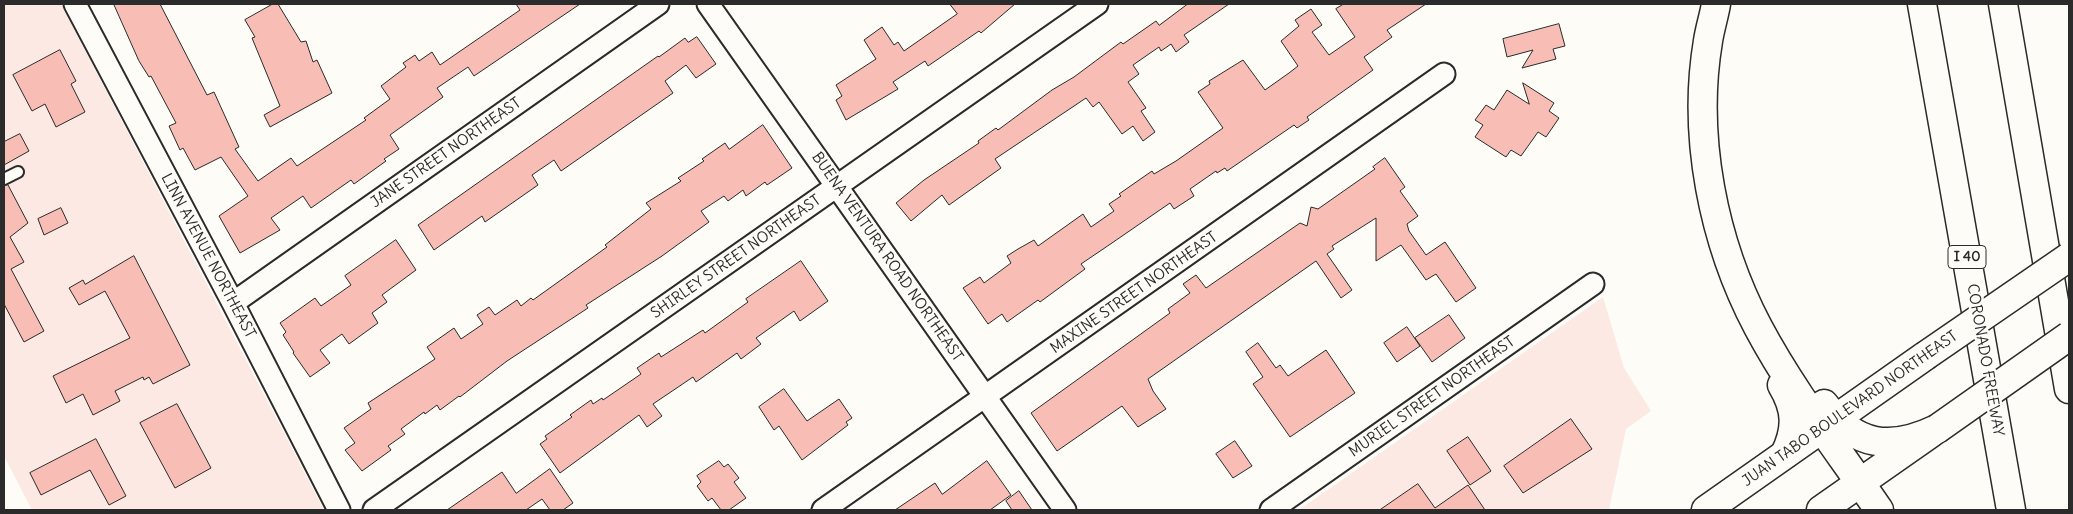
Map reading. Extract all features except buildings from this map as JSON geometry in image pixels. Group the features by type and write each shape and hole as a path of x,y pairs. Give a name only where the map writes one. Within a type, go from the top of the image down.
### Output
{"main road":[{"path":"1716,4 1708,40 1704,107 1711,189 1730,261 1750,310 1767,343 1830,423 1860,483 1879,510"},
{"name":"CORONADO FREEWAY","path":"1922,4 2012,510"},
{"path":"2004,4 2069,389"},
{"path":"1704,107 1695,126 1698,167 1706,213 1716,250 1734,300 1759,349 1792,404 1795,421 1794,430 1785,454"},
{"name":"JUAN TABO BOULEVARD NORTHEAST","path":"1706,510 1924,356 2069,258"},
{"path":"1821,510 2069,336"},
{"path":"1830,423 1856,435 1882,443 1910,440 1937,429"}],"street":[{"name":"LINN AVENUE NORTHEAST","path":"75,4 233,303 339,510"},
{"name":"JANE STREET NORTHEAST","path":"233,303 658,4"},
{"name":"BUENA VENTURA ROAD NORTHEAST","path":"708,4 1064,510"},
{"name":"SHIRLEY STREET NORTHEAST","path":"374,510 1097,4"},
{"name":"MAXINE STREET NORTHEAST","path":"823,510 1444,74"},
{"name":"MURIEL STREET NORTHEAST","path":"1271,510 1592,284"}],"lane":[{"path":"4,179 18,172"}],"shaded area":[{"path":"4,4 61,4 324,510 32,510 4,456"},
{"path":"1603,297 1624,368 1651,411 1626,429 1609,510 1299,510"}]}
